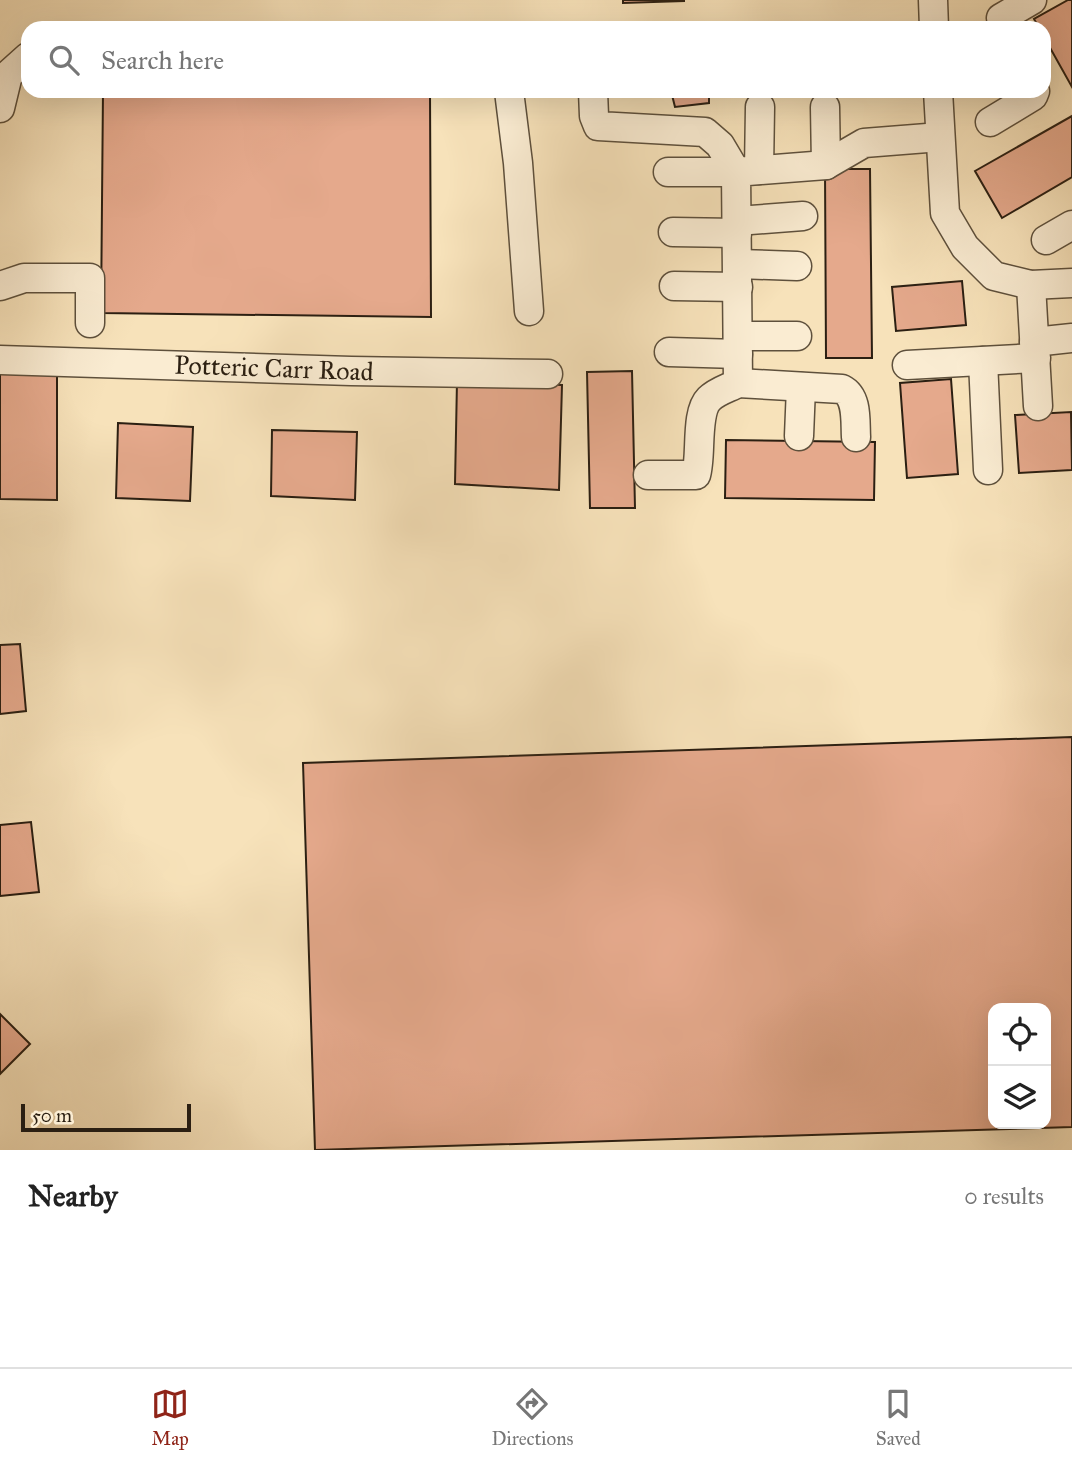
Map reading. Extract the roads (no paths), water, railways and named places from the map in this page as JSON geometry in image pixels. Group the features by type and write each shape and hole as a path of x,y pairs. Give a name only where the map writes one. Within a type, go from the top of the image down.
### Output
{"street":[{"path":"933,0 934,21"},
{"path":"1000,15 1032,0"},
{"path":"0,108 8,75 21,63"},
{"path":"510,98 518,163 529,311"},
{"path":"593,98 594,116 598,126 705,132 747,171"},
{"path":"938,98 945,213 965,247 994,276 1031,285 1072,283"},
{"path":"990,122 1030,98"},
{"path":"738,383 737,227 760,107"},
{"path":"825,107 826,165"},
{"path":"668,172 747,171 826,165 864,143 940,137"},
{"path":"673,232 737,227 803,216"},
{"path":"1046,240 1072,225"},
{"path":"674,286 797,266"},
{"path":"0,286 24,278 90,278 90,323"},
{"path":"1031,285 1038,406"},
{"path":"669,352 797,336"},
{"path":"907,365 983,361 1035,350 1072,338"},
{"name":"Potteric Carr Road","path":"0,360 548,374"},
{"path":"983,361 988,470"},
{"path":"648,475 696,475 702,414 706,401 717,392 738,383 842,390 849,393 853,400 856,437"},
{"path":"799,436 801,387"}]}
